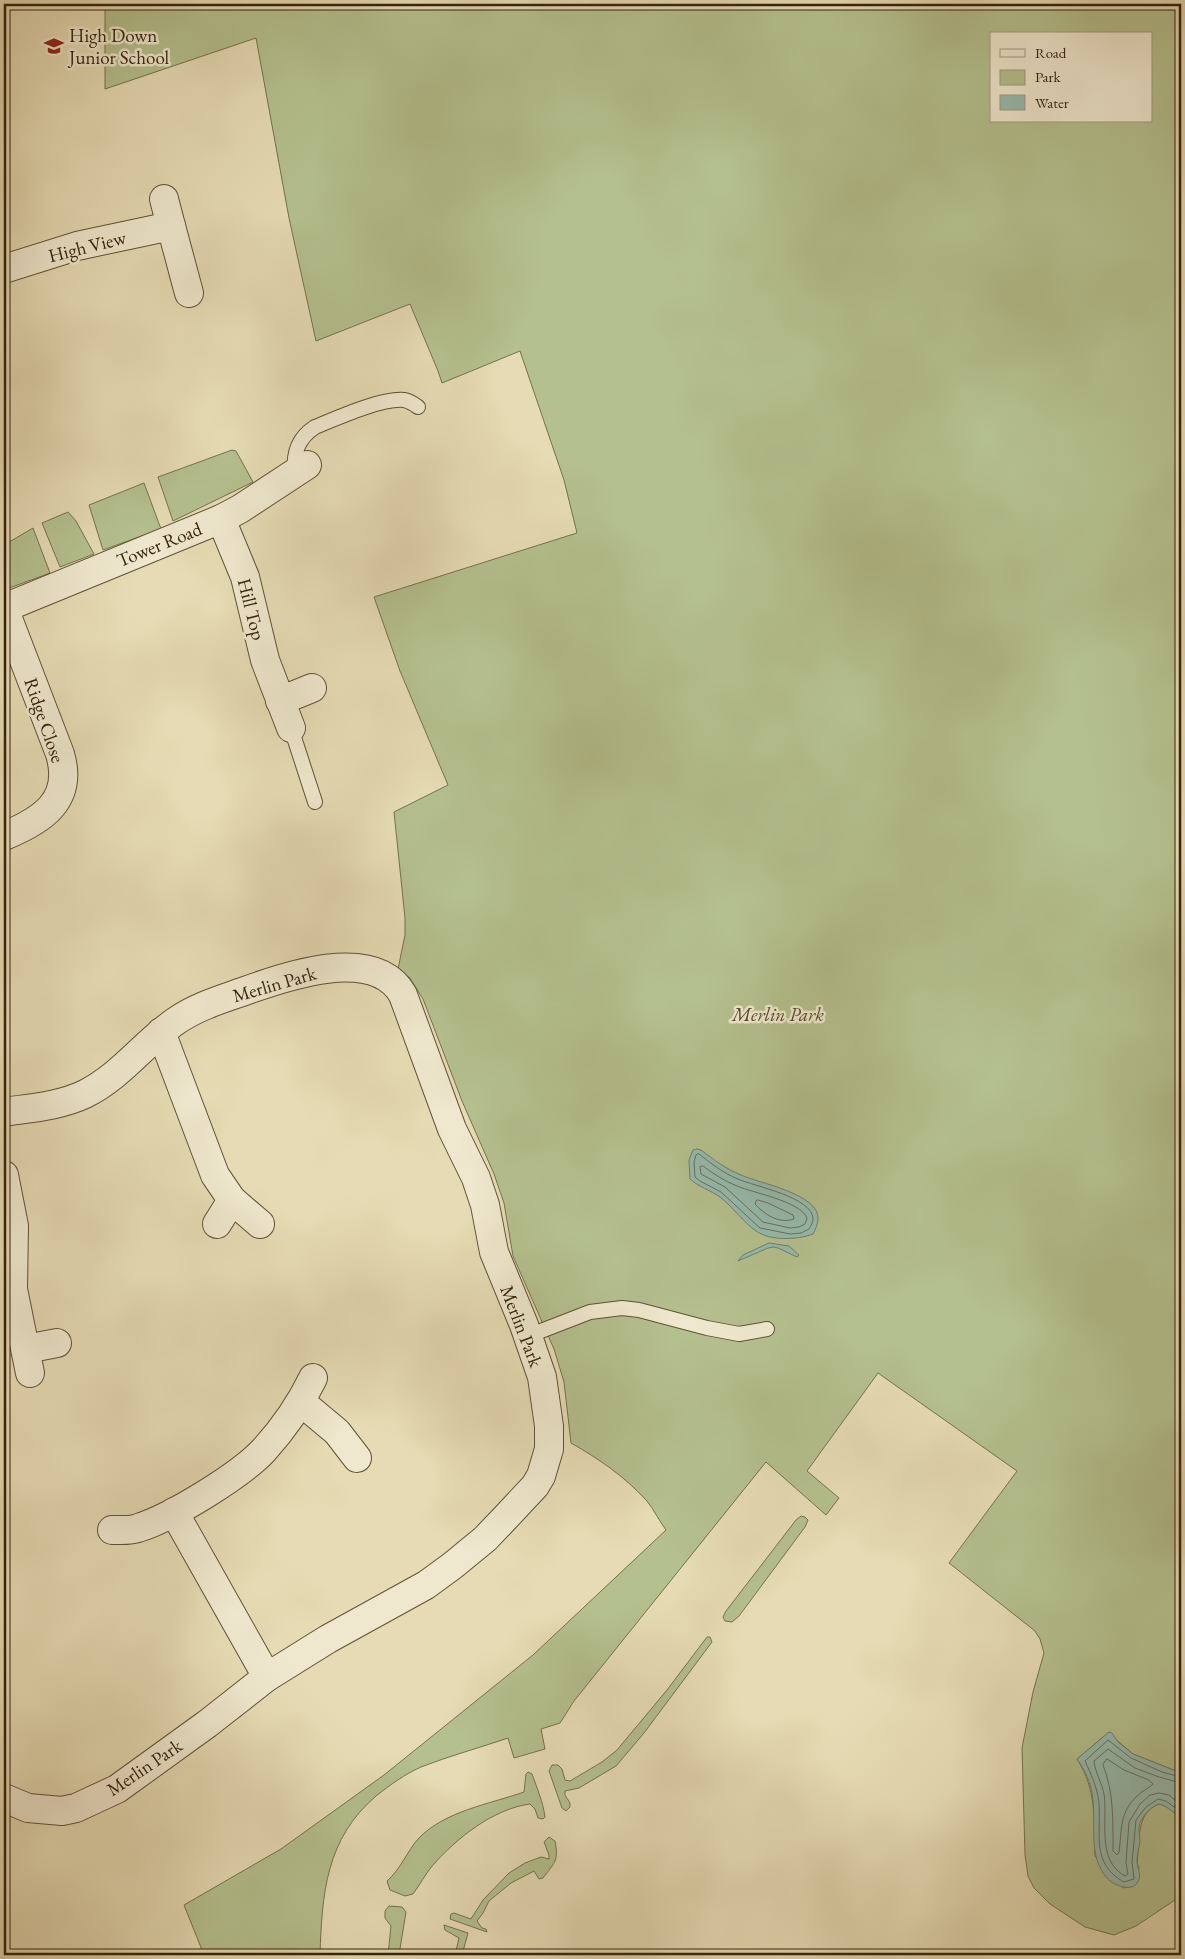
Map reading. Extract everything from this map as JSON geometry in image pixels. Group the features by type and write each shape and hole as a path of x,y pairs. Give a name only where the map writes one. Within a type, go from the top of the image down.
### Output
{"street":[{"path":"164,199 189,293"},
{"name":"High View","path":"4,269 77,246 171,226"},
{"name":"Tower Road","path":"4,608 221,519 240,509 301,468"},
{"name":"Hill Top","path":"221,519 245,577 265,660 290,728"},
{"name":"Ridge Close","path":"4,608 60,754 63,772 57,797 48,811 29,826 4,836"},
{"path":"280,701 312,688"},
{"name":"Merlin Park","path":"4,1112 46,1106 83,1094 118,1072 161,1032 178,1020 196,1010 275,979 335,968 366,970 388,977 403,995 454,1135 476,1178 485,1205 494,1252 528,1336 542,1377 549,1426 547,1458 535,1486 485,1539 426,1585 267,1677 207,1724 117,1789 76,1808 62,1810 28,1808 4,1800"},
{"path":"161,1032 215,1175 232,1200 260,1224"},
{"path":"4,1175 14,1226 12,1289 28,1361 58,1343"},
{"path":"218,1224 232,1200"},
{"path":"112,1530 125,1531 138,1528 174,1512 233,1476 262,1452 289,1421 313,1378"},
{"path":"301,1402 337,1432 357,1458"},
{"path":"174,1512 267,1677"}],"lane":[{"path":"301,468 294,459 298,444 315,427 361,409 394,400 410,402 418,407"},
{"path":"290,728 315,802"},
{"path":"528,1336 590,1312 622,1308 639,1310 707,1328 739,1334 767,1329"}],"green space":[{"path":"105,4 1181,4 1181,1773 1133,1754 1113,1737 1103,1737 1077,1759 1088,1782 1091,1794 1095,1856 1123,1888 1133,1886 1139,1868 1137,1863 1140,1829 1146,1814 1151,1808 1159,1804 1181,1817 1181,1896 1136,1926 1114,1935 1085,1927 1050,1904 1034,1888 1028,1876 1025,1855 1022,1748 1033,1692 1044,1653 1040,1639 1035,1631 949,1563 1017,1471 878,1373 807,1471 839,1498 826,1515 766,1462 574,1701 560,1723 541,1729 545,1749 514,1758 508,1738 442,1759 421,1767 398,1780 376,1796 359,1813 346,1830 330,1868 325,1889 320,1955 204,1955 184,1905 281,1849 384,1775 533,1655 666,1530 638,1491 601,1462 571,1443 564,1382 554,1349 513,1256 504,1203 494,1174 462,1101 423,999 410,978 398,969 405,935 405,918 394,812 448,785 400,671 374,597 577,533 564,480 520,351 442,383 410,304 316,341 289,218 256,38 105,89"},
{"path":"232,450 236,451 253,482 173,521 158,477"},
{"path":"144,483 161,529 103,550 89,505"},
{"path":"68,512 76,521 94,554 60,567 42,523"},
{"path":"33,528 50,573 4,590 4,545"},
{"path":"801,1516 808,1520 805,1527 739,1616 732,1622 725,1621 723,1617 726,1611"},
{"path":"707,1637 710,1637 712,1642 644,1733 616,1766 579,1788 565,1791 570,1807 566,1811 562,1808 549,1771 552,1765 558,1765 562,1769 565,1780 570,1781 602,1762 617,1750 667,1690"},
{"path":"528,1772 532,1774 540,1795 545,1817 543,1819 538,1818 535,1809 530,1804 516,1807 489,1818 464,1835 430,1868 413,1894 405,1896 390,1890 387,1881 419,1838 442,1821 468,1809 524,1792 526,1774"},
{"path":"549,1837 555,1841 555,1862 543,1878 539,1879 534,1871 511,1883 489,1901 477,1921 487,1932 450,1919 451,1914 454,1913 471,1919 483,1900 509,1873 525,1863 541,1857 549,1859 544,1842"},
{"path":"389,1906 402,1907 406,1912 399,1955 388,1955 391,1926 385,1918 385,1911"},
{"path":"444,1925 468,1933 462,1955 455,1955 459,1938 445,1930"}],"water":[{"path":"697,1149 736,1173 787,1191 809,1203 816,1210 818,1219 813,1234 776,1238 756,1231 720,1197 690,1179 689,1160 693,1150"},
{"path":"769,1243 789,1246 799,1255 797,1257 773,1247 738,1261 743,1255"},
{"path":"1109,1732 1133,1754 1181,1773 1181,1817 1159,1804 1143,1817 1139,1825 1140,1842 1137,1863 1139,1879 1137,1884 1129,1887 1119,1886 1110,1881 1097,1860 1094,1841 1094,1811 1090,1784 1077,1759"}],"place":[{"name":"High Down Junior School","path":"54,46"}]}
